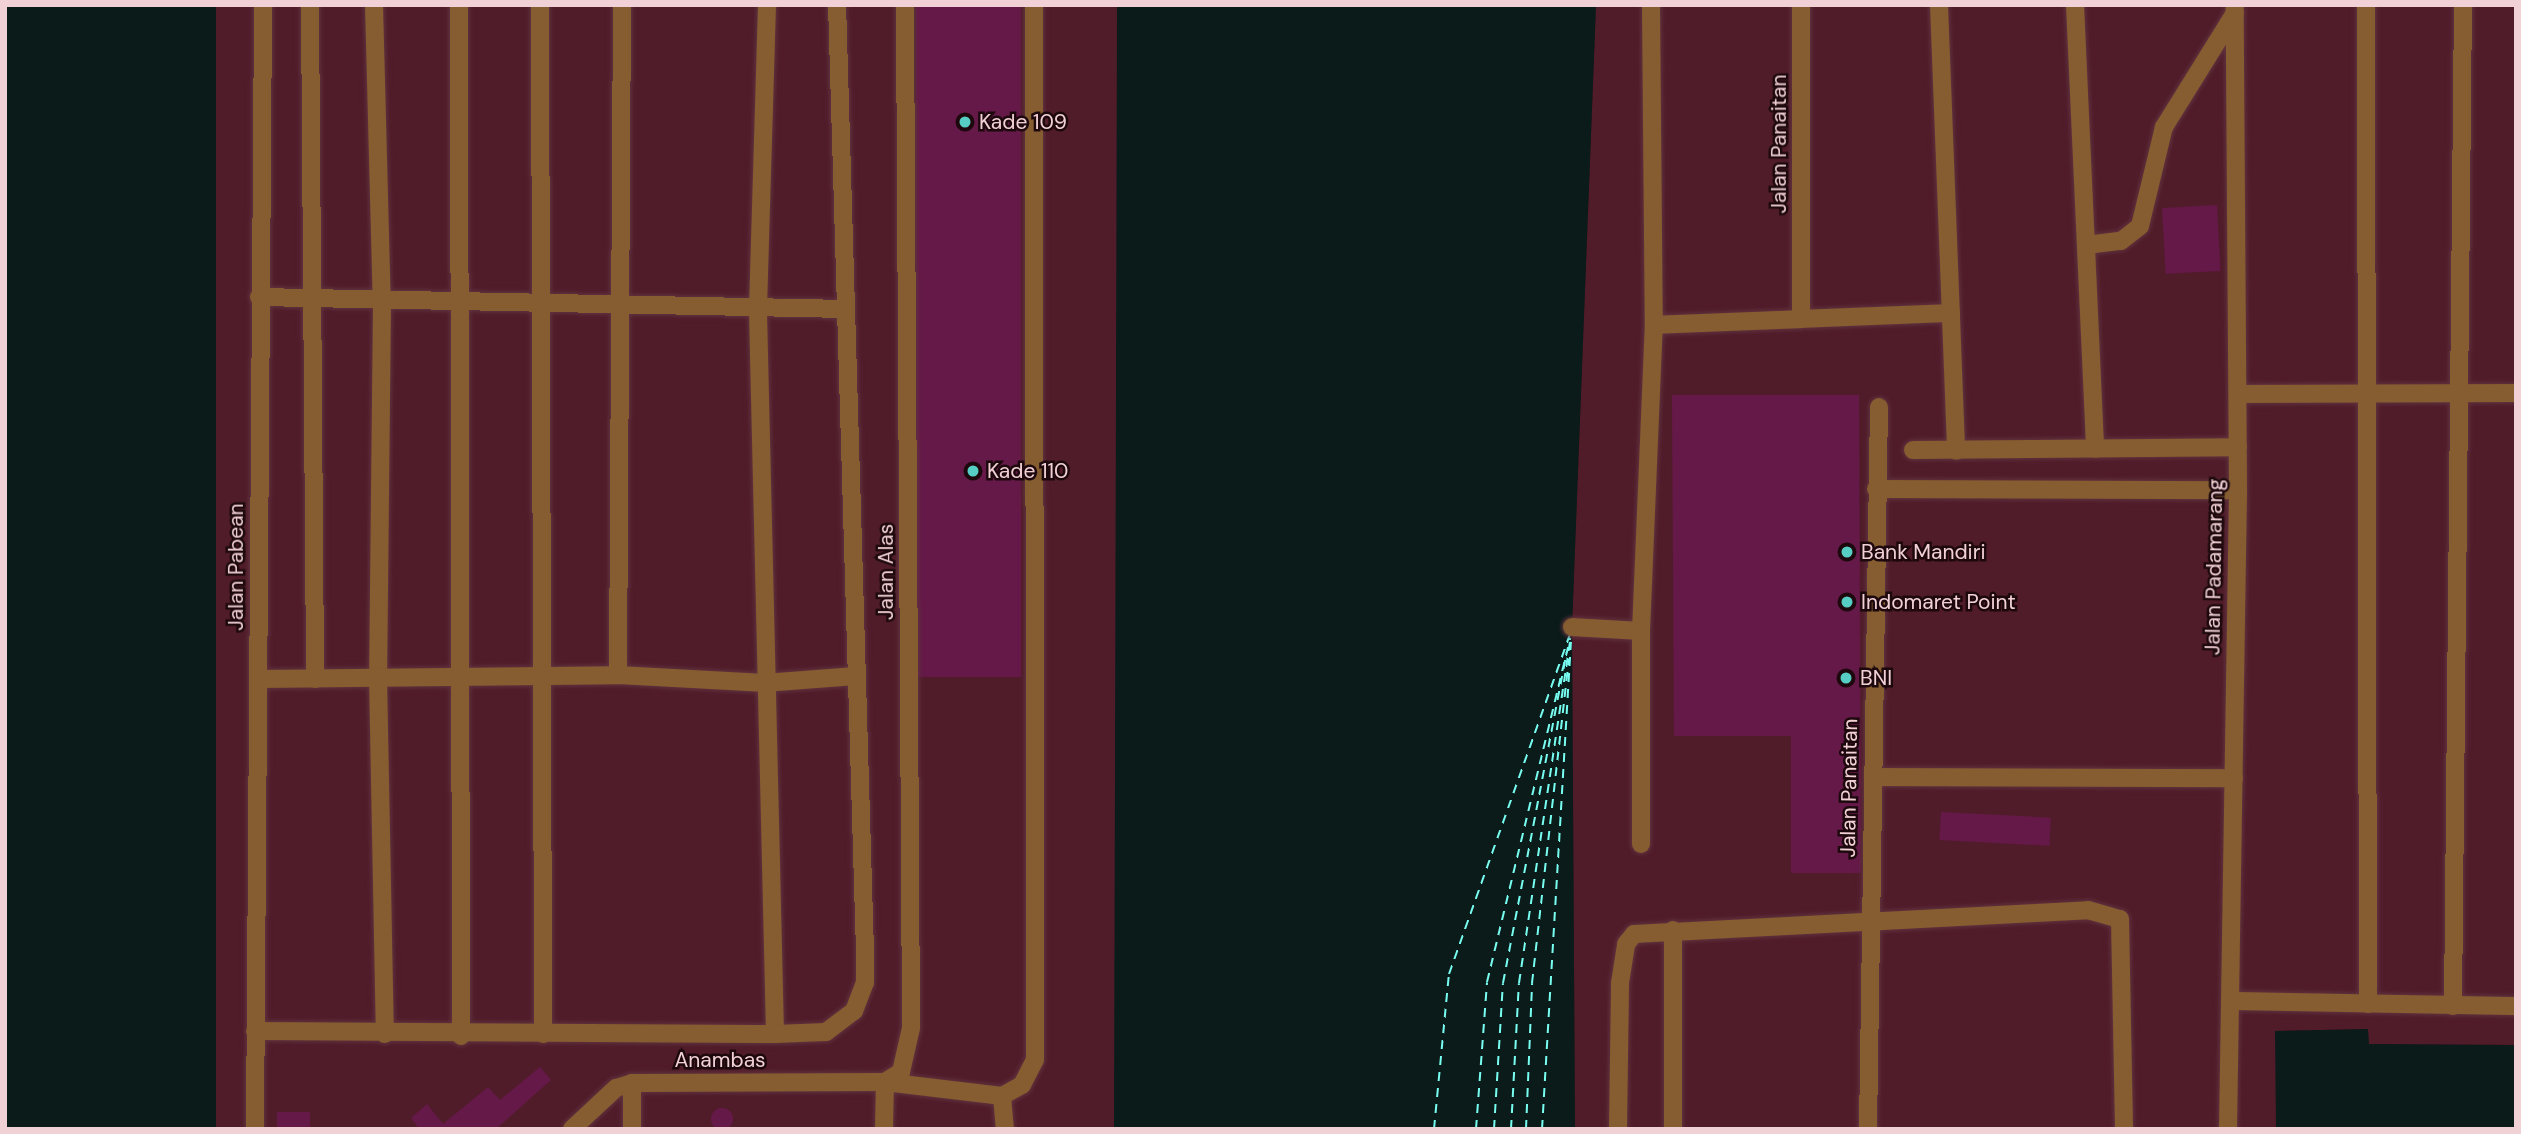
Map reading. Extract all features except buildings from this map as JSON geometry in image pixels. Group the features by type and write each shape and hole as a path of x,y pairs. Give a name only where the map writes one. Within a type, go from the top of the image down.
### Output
{"lane":[{"name":"Jalan Pabean","path":"255,1129 263,5"},
{"path":"310,5 315,679"},
{"path":"373,5 382,304 378,676 384,1034"},
{"path":"459,5 461,306 457,678 461,1036"},
{"path":"540,5 543,305 540,677 543,1034"},
{"path":"618,675 622,5"},
{"path":"767,5 758,312 764,683 775,1034"},
{"path":"255,1031 461,1036 775,1034 826,1032 844,1025 864,983 837,5"},
{"name":"Jalan Alas","path":"885,1082 901,1072 911,1028 905,5"},
{"path":"1005,1129 1002,1096 1022,1085 1035,1060 1034,5"},
{"path":"1641,844 1642,631 1654,325 1651,5"},
{"name":"Jalan Panaitan","path":"1801,5 1801,319"},
{"path":"1939,5 1956,451"},
{"path":"2075,5 2095,449"},
{"path":"2367,5 2368,1004"},
{"path":"2453,1006 2463,5"},
{"path":"2086,245 2121,241 2140,226 2164,127 2235,9"},
{"name":"Jalan Padamarang","path":"2228,1129 2238,490 2235,9"},
{"path":"259,298 461,306 620,304 758,312 845,309"},
{"path":"1654,325 1951,313"},
{"path":"2238,394 2459,397 2516,393"},
{"name":"Jalan Panaitan","path":"1868,1129 1878,407"},
{"path":"1913,450 2238,447"},
{"path":"1876,489 2238,490"},
{"path":"1572,627 1642,631"},
{"path":"259,679 618,675 764,683 856,676"},
{"path":"1873,777 2234,778"},
{"path":"1618,1129 1626,944 1634,934 1869,919 2088,910 2120,919 2124,1129"},
{"path":"1673,930 1673,1129"},
{"path":"2230,1001 2516,1006"},
{"path":"884,1129 885,1082"},
{"name":"Anambas","path":"632,1083 885,1082 1002,1096"},
{"path":"572,1129 616,1088 632,1083 632,1129"}],"shaded area":[{"path":"5,5 216,5 216,1129 5,1129"},
{"path":"216,5 1117,5 1117,1129 216,1129"},
{"path":"1117,5 1596,5 1572,627 1575,1129 1114,1129"},
{"path":"1596,5 2516,5 2516,1045 2368,1044 2368,1029 2276,1031 2276,1129 1575,1129 1572,627"},
{"path":"2368,1029 2369,1044 2516,1045 2516,1129 2276,1129 2275,1031"}],"ferry route":[{"path":"1434,1129 1449,974 1570,634"},
{"path":"1511,1129 1519,983 1571,635"},
{"path":"1476,1129 1487,982 1570,638"},
{"path":"1542,1129 1571,642"},
{"path":"1494,1129 1503,983 1567,652"},
{"path":"1526,1129 1532,983 1569,659"}],"place":[{"name":"Kade 109","path":"965,122"},
{"name":"Kade 110","path":"973,471"},
{"name":"Bank Mandiri","path":"1847,552"},
{"name":"Indomaret Point","path":"1847,602"},
{"name":"BNI","path":"1846,678"}]}
